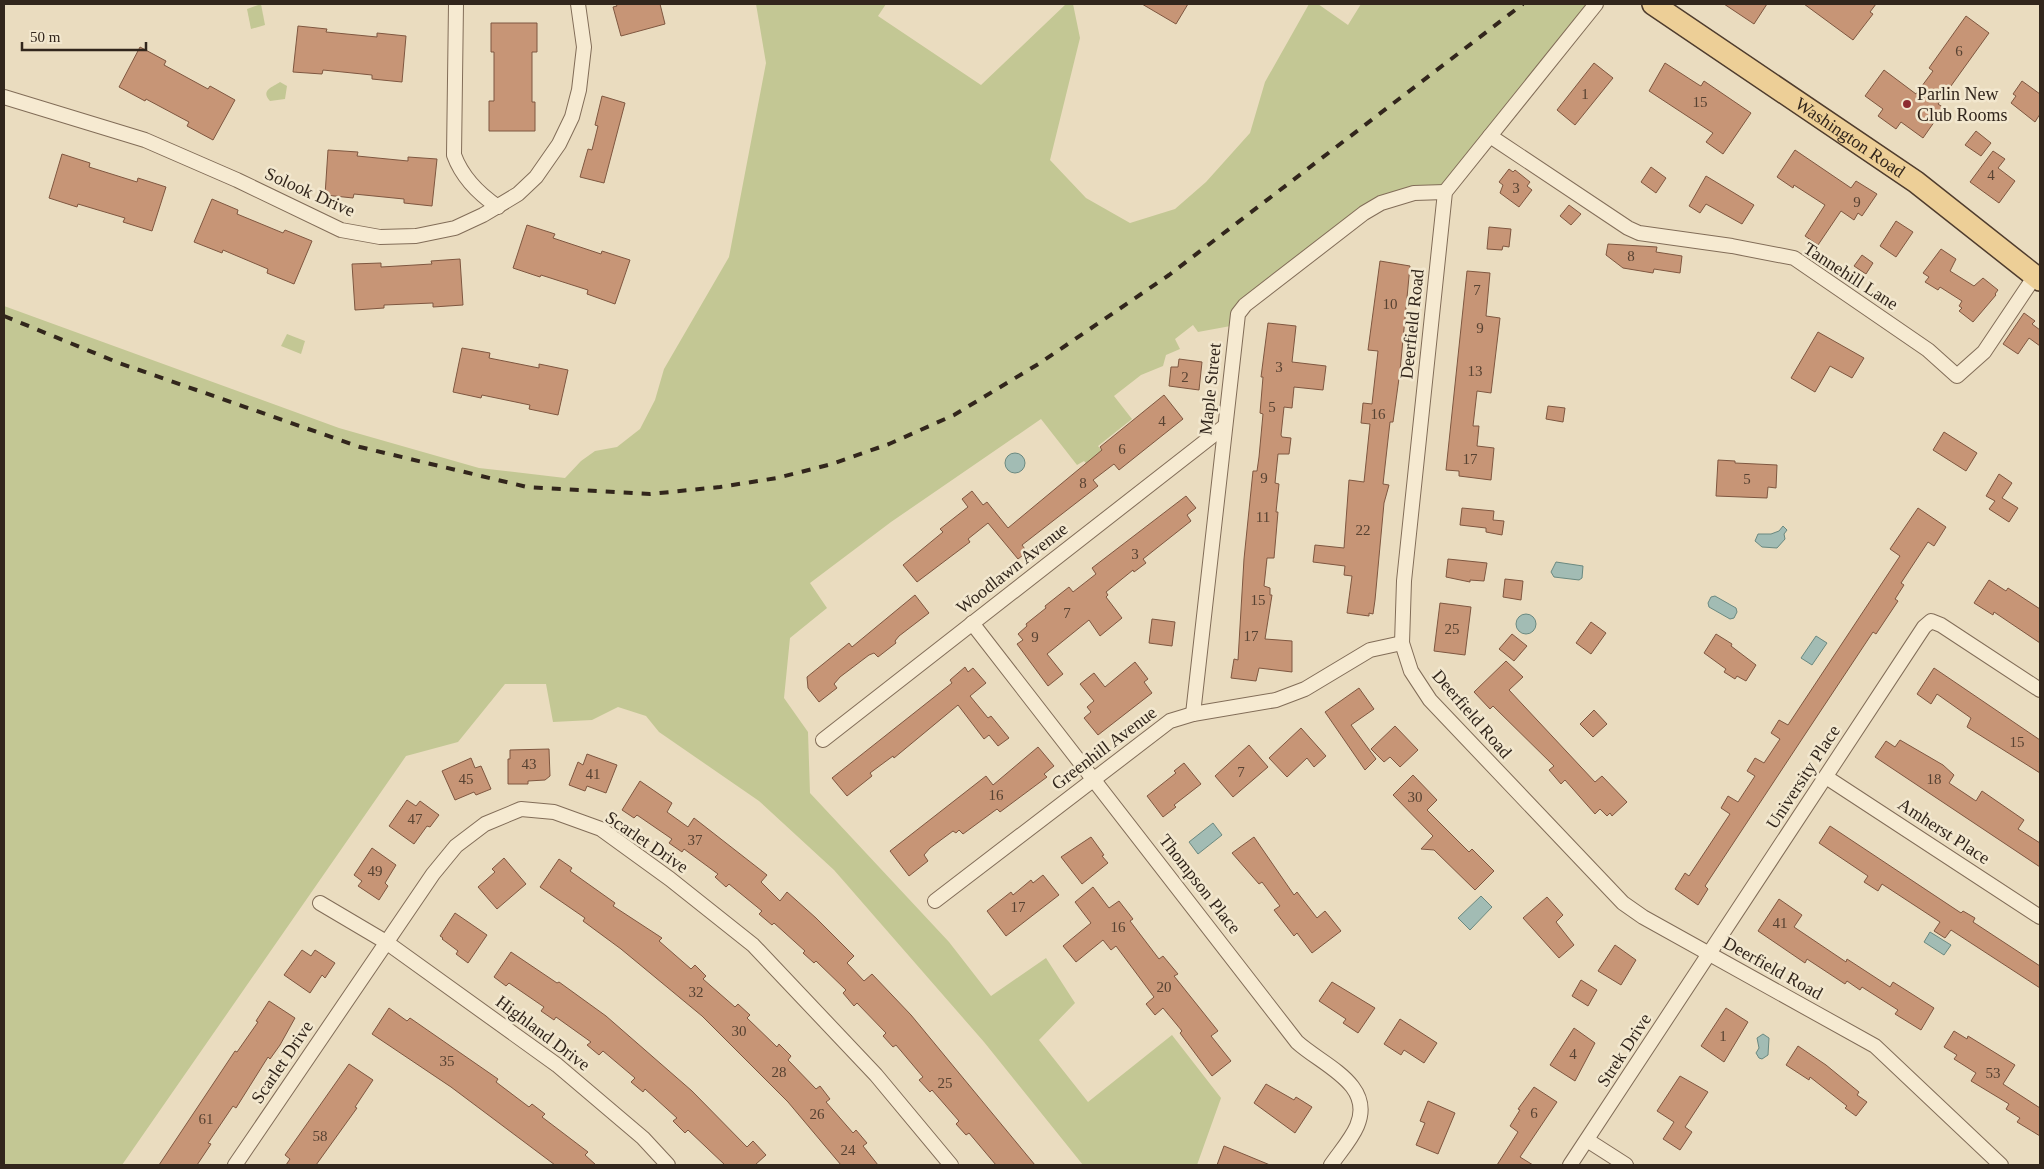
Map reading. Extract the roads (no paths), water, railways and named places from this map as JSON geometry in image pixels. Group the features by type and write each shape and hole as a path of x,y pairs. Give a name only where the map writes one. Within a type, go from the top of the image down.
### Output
{"main road":[{"name":"Washington Road","path":"1659,5 1916,182 2038,278"}],"street":[{"path":"456,4 454,155 466,176 483,196 498,207"},
{"name":"Solook Drive","path":"4,97 145,140 250,186 341,230 380,236 416,236 455,228 498,207 518,194 536,177 559,144 572,117 579,90 584,47 578,4"},
{"path":"1445,192 1596,4"},
{"name":"Tannehill Lane","path":"1490,136 1628,228 1639,233 1732,246 1794,258 1928,350 1957,376 1984,352 2038,278"},
{"name":"Maple Street","path":"1193,714 1238,314 1245,305 1364,213 1382,202 1414,193 1445,192"},
{"name":"Deerfield Road","path":"1445,192 1404,581 1402,643 1411,671 1430,700 1606,886 1643,918 1874,1046 2001,1165"},
{"name":"Woodlawn Avenue","path":"823,740 1225,426"},
{"name":"University Place","path":"1708,954 1924,627 1931,621 2040,690"},
{"name":"Thompson Place","path":"972,623 1297,1042 1312,1056 1350,1081 1358,1094 1361,1112 1357,1126 1331,1165"},
{"name":"Greenhill Avenue","path":"935,901 1170,720 1193,714 1276,700 1305,689 1370,650 1402,643"},
{"name":"Amherst Place","path":"1826,776 2040,917"},
{"name":"Scarlet Drive","path":"235,1165 433,874 456,846 485,824 521,809 554,812 601,829 670,879 753,944 876,1075 951,1165"},
{"name":"Highland Drive","path":"320,903 386,942 557,1065 644,1138 668,1165"},
{"name":"Strek Drive","path":"1570,1165 1708,954"},
{"path":"1587,1140 1626,1165"}],"water":[{"path":"1015,453 1022,456 1025,463 1022,470 1015,473 1008,470 1005,463 1008,456"},
{"path":"1783,526 1787,530 1784,534 1785,539 1777,548 1762,547 1755,541 1758,534 1771,534 1779,531"},
{"path":"1556,562 1583,566 1582,578 1579,580 1554,577 1551,572"},
{"path":"1715,596 1736,608 1737,612 1734,618 1730,619 1709,607 1708,603 1711,597"},
{"path":"1526,614 1533,617 1536,624 1533,631 1526,634 1519,631 1516,624 1519,617"},
{"path":"1816,636 1827,643 1812,665 1801,658"},
{"path":"1213,823 1222,835 1198,854 1189,842"},
{"path":"1481,896 1492,907 1470,930 1458,918"},
{"path":"1930,932 1951,945 1944,955 1924,942"},
{"path":"1763,1034 1769,1038 1768,1055 1762,1059 1756,1053 1759,1048 1757,1038"}],"railway":[{"path":"4,316 119,363 360,447 527,487 650,494 720,487 777,478 832,464 889,444 954,415 1040,363 1169,275 1523,4"}],"place":[{"name":"Parlin New Club Rooms","path":"1907,104"}]}
